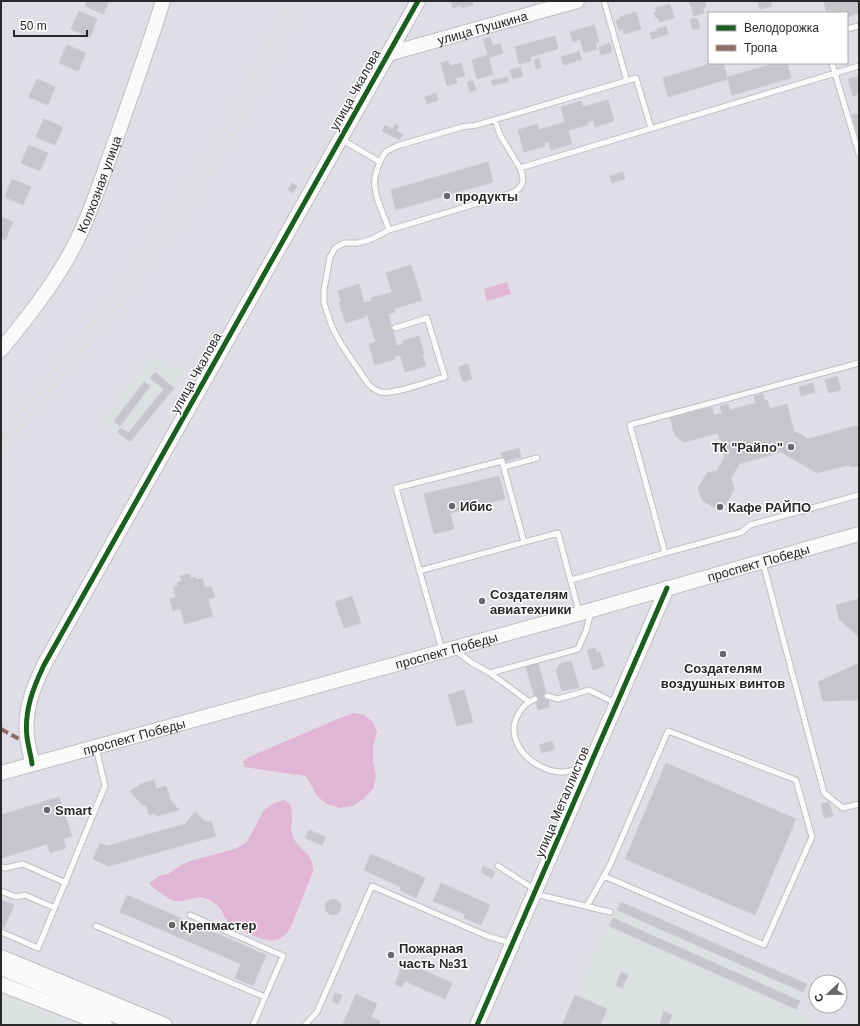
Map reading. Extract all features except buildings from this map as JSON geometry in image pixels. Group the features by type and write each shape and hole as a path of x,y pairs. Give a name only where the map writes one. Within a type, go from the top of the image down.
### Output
{"main road":[{"name":"Колхозная улица","path":"1,350 40,301 79,234 90,209 117,136 163,1"},
{"name":"улица Чкалова","path":"32,764 26,737 28,706 34,685 44,665 418,1"},
{"name":"улица Пушкина","path":"388,54 577,1"},
{"name":"проспект Победы","path":"1,773 859,534"},
{"name":"улица Металлистов","path":"477,1025 514,944 667,588"},
{"path":"1,957 165,1025"},
{"path":"1,968 139,1025"},
{"path":"1,984 105,1025"}],"lane":[{"path":"604,1 627,81"},
{"path":"848,29 859,26"},
{"path":"832,64 859,154"},
{"path":"520,168 859,66"},
{"path":"389,230 374,187 380,162 387,151 397,146 462,127 495,120 636,78 651,128"},
{"path":"395,328 427,318 445,377 395,391 381,392 375,390 364,379 341,344 332,327 323,296 332,252 339,245 344,243 358,243 372,239 389,230 517,191 523,183 523,177 520,168 500,135 495,120"},
{"path":"341,139 380,162"},
{"path":"665,553 630,425 859,363"},
{"path":"504,467 537,458"},
{"path":"524,542 502,461 396,488 419,571 447,650 490,673 528,701"},
{"path":"570,580 742,532 750,525 859,494"},
{"path":"419,571 558,533 570,580 585,611 586,631 578,649 490,673"},
{"path":"762,561 824,793 843,808 859,804"},
{"path":"547,696 558,699 589,690 616,704"},
{"path":"535,699 528,701 516,719 513,734 517,743 528,757 536,763 554,771 564,772 590,765"},
{"path":"587,906 604,876 668,731 796,780 812,837 764,945 604,876"},
{"path":"1,932 38,948 105,786 95,746"},
{"path":"1,867 5,868 23,864 66,883"},
{"path":"498,866 536,892 610,912"},
{"path":"305,1025 317,1012 372,886 487,936 514,944"},
{"path":"1,891 16,897 25,895 55,908"},
{"path":"190,915 283,956 253,1025"},
{"path":"96,926 265,997"}],"shaded area":[{"path":"507,282 511,294 487,301 484,289"},
{"path":"151,356 187,369 183,379 129,447 99,423"},
{"path":"354,713 364,715 373,722 377,732 373,746 373,761 376,776 373,789 362,800 352,806 340,808 327,804 317,796 306,776 244,767 243,761 249,757"},
{"path":"284,800 291,805 291,831 293,837 299,846 309,856 313,872 290,929 282,937 271,940 259,938 246,933 228,922 220,908 213,902 199,897 181,901 173,900 156,890 149,883 159,876 168,874 190,861 235,849 247,842 264,810 274,803"},
{"path":"615,899 807,984 796,1009 809,1017 805,1025 562,1025"},
{"path":"4,994 77,1025 1,1025 1,1002"}],"railway":[{"path":"1,439 117,293 189,190 242,101 292,1"},
{"path":"1,451 122,301 197,193 248,105 301,1"}],"marked path":[{"path":"1,729 19,739"}],"cycle path":[{"path":"32,764 26,727 28,709 36,682 44,665 418,1"},
{"path":"477,1025 667,588"}],"place":[{"name":"продукты","path":"447,196"},
{"name":"ТК \"Райпо\"","path":"791,447"},
{"name":"Ибис","path":"452,506"},
{"name":"Кафе РАЙПО","path":"720,507"},
{"name":"Создателям авиатехники","path":"482,601"},
{"name":"Создателям воздушных винтов","path":"723,654"},
{"name":"Smart","path":"47,810"},
{"name":"Крепмастер","path":"172,925"},
{"name":"Пожарная часть №31","path":"391,955"}]}
